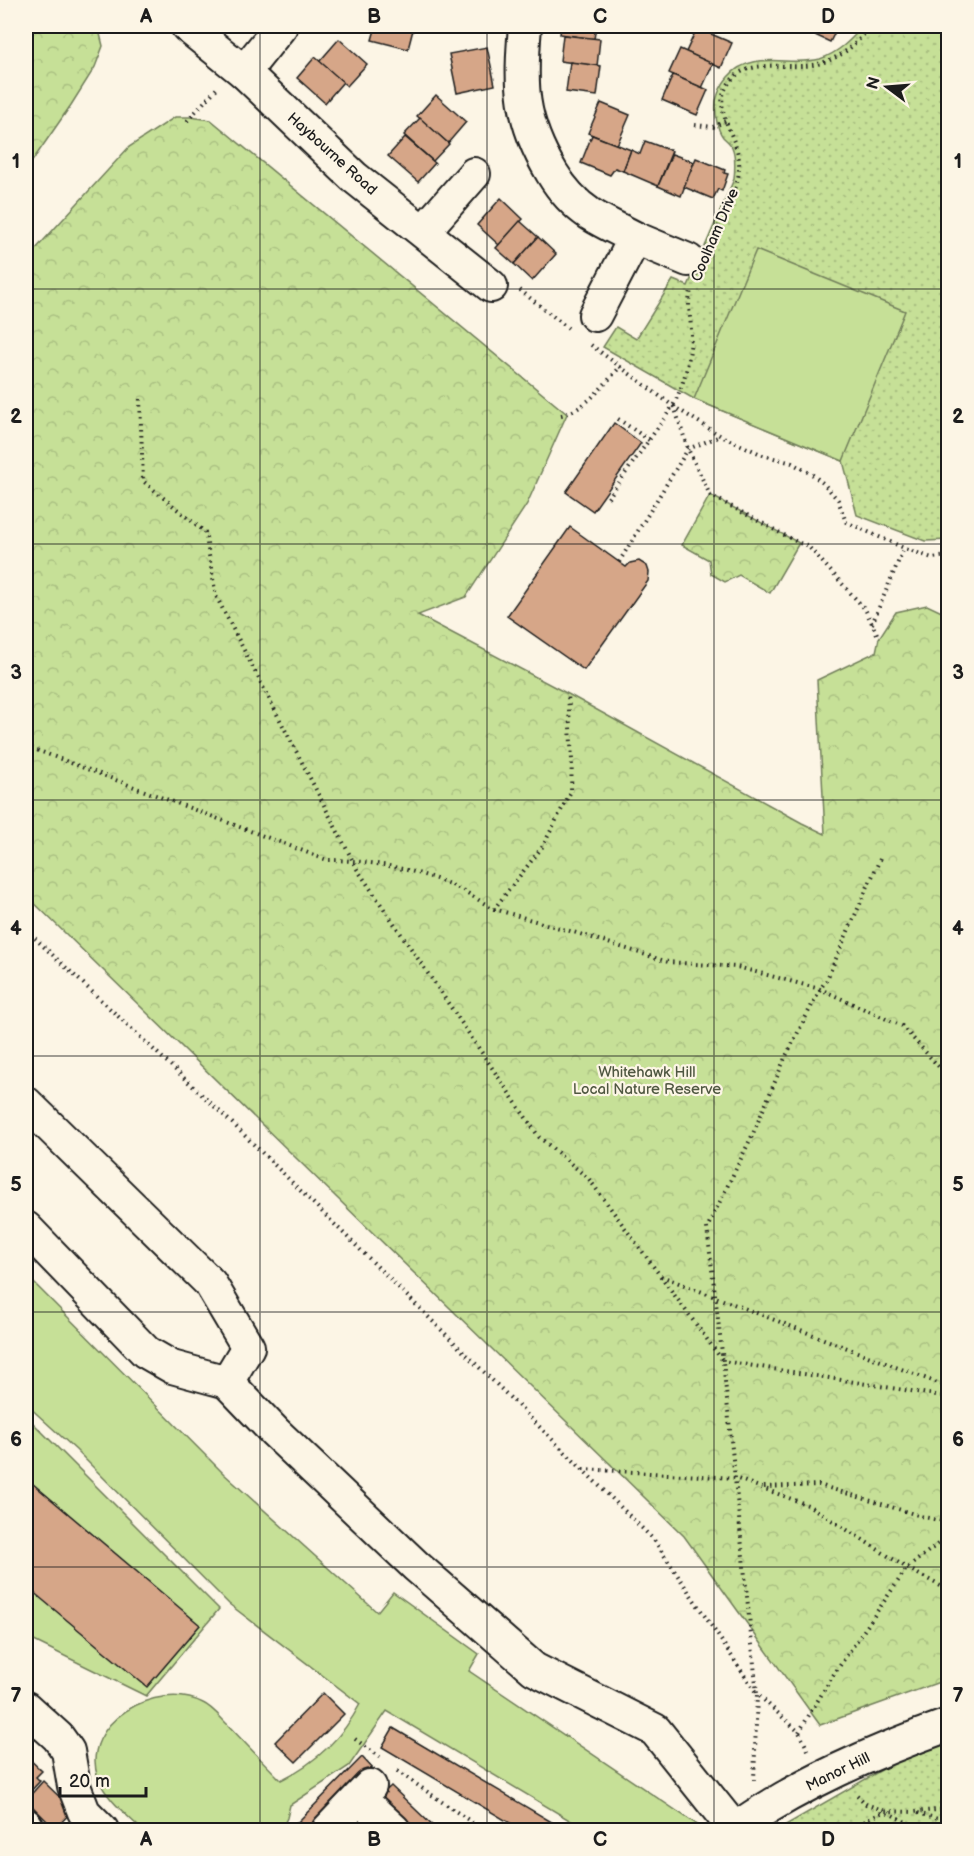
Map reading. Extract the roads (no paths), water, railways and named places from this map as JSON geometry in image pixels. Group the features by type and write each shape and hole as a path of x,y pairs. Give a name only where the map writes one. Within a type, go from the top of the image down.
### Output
{"street":[{"name":"Haybourne Road","path":"187,26 244,72 354,177 491,286"},
{"path":"244,72 281,26"},
{"name":"Coolham Drive","path":"525,26 521,73 526,117 538,149 555,177 578,204 590,213 635,238 697,265"},
{"path":"424,231 474,174"},
{"path":"596,315 635,238"},
{"path":"26,1103 210,1283 248,1347 227,1382"},
{"path":"26,1228 146,1352 172,1367 227,1382 275,1432 416,1566 534,1669 655,1730 740,1825"},
{"path":"26,1708 58,1737 68,1751 84,1824"},
{"name":"Manor Hill","path":"740,1825 833,1772 948,1725"},
{"path":"327,1830 376,1777 394,1830"},
{"path":"26,1825 29,1830"}],"park label":[{"name":"Whitehawk Hill Local Nature Reserve","path":"647,1080"}]}
